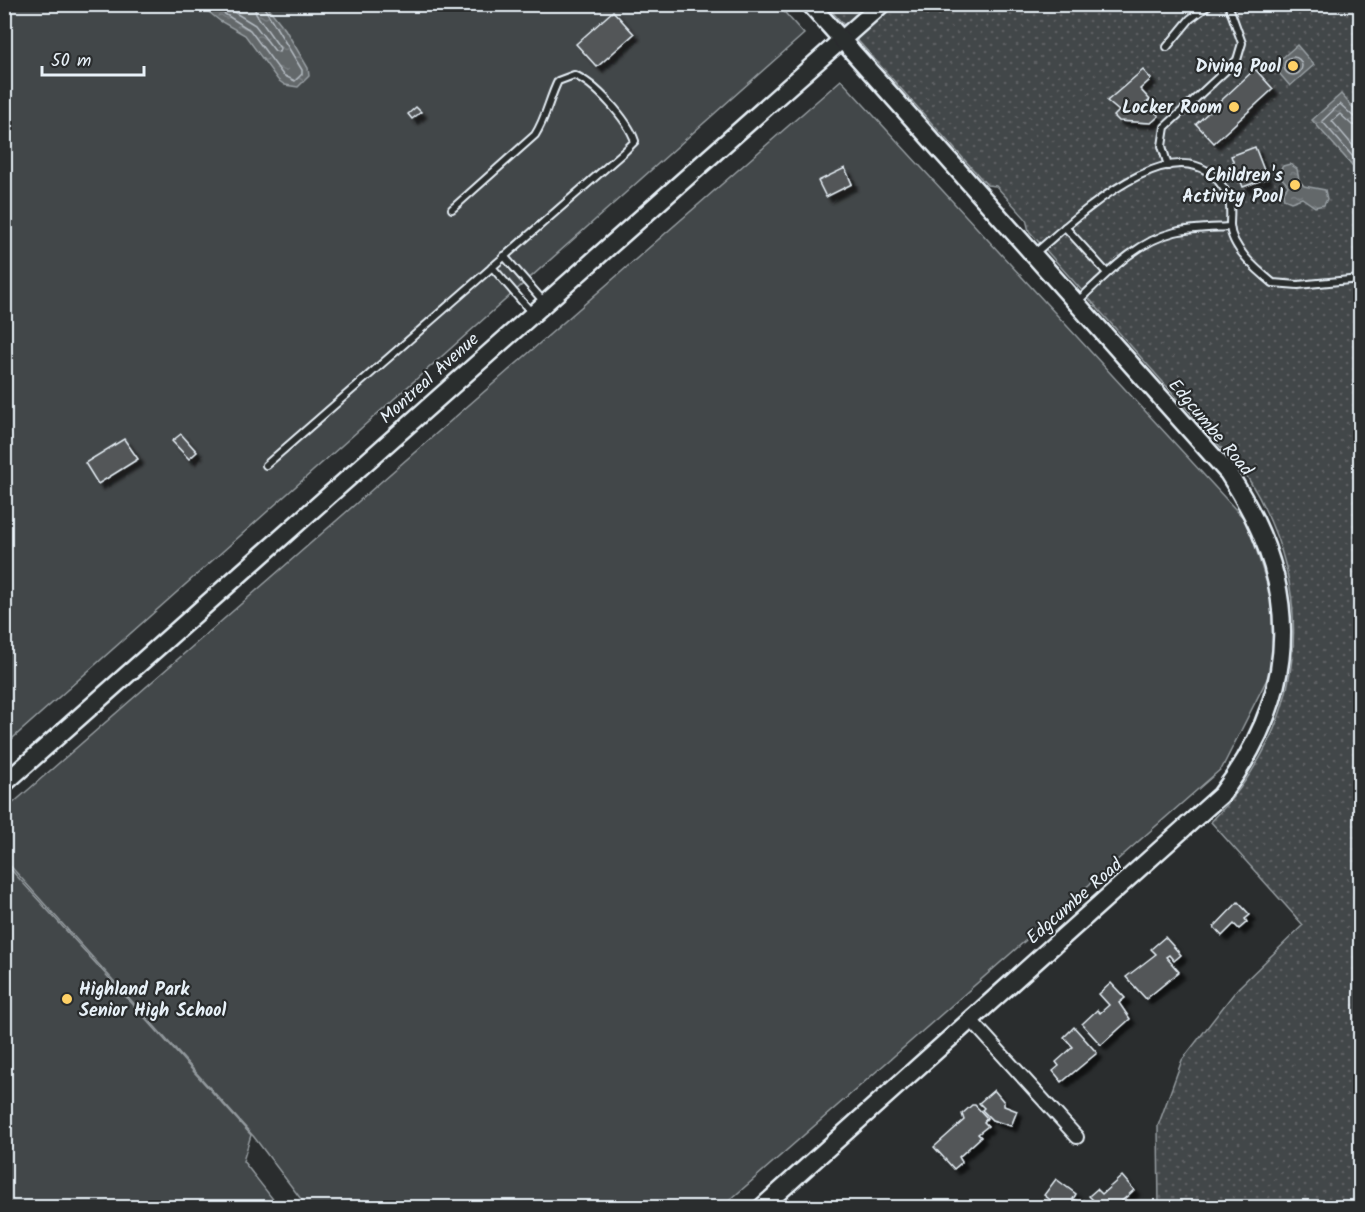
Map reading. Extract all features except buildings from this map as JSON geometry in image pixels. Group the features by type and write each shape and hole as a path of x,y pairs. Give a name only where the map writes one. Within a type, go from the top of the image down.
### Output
{"street":[{"name":"Edgcumbe Road","path":"760,1208 1221,795 1237,774 1262,728 1279,675 1282,635 1277,580 1261,527 1248,502 1228,473 810,4"},
{"name":"Montreal Avenue","path":"4,784 538,307 882,4"},
{"path":"970,1019 1077,1137"}],"lane":[{"path":"1167,47 1190,19 1210,4"},
{"path":"1168,166 1162,146 1165,127 1237,60 1242,43 1228,4"},
{"path":"267,465 635,141 632,130 587,80 574,75 558,81 535,135 452,209"},
{"path":"1034,255 1065,227 1119,186 1178,162 1208,172 1228,194 1230,227 1235,242 1273,283 1298,285 1360,279"},
{"path":"1065,227 1107,273"},
{"path":"1076,303 1107,273 1130,255 1158,238 1188,230 1230,227"},
{"path":"504,256 538,307"},
{"path":"492,267 538,307"}],"shaded area":[{"path":"5,5 778,5 804,34 5,745"},
{"path":"826,5 1360,5 1360,1207 1159,1207 1158,1126 1182,1060 1238,988 1303,925 1211,822 1243,784 1267,743 1284,701 1292,657 1293,612 1286,567 1271,522 1248,478 1029,231 1026,219 996,186 987,185"},
{"path":"841,80 1248,523 1272,600 1273,667 1222,768 722,1207 307,1207 254,1137 5,860 4,811"},
{"name":"Highland Park Senior High School","path":"5,863 251,1135 243,1161 279,1207 5,1207"}],"water":[{"path":"200,5 266,5 285,29 308,68 309,76 298,87 285,85 278,80 245,35 220,21"},
{"name":"Diving Pool","path":"1297,45 1314,65 1290,86 1273,66"},
{"path":"1341,94 1360,116 1360,174 1312,120"},
{"name":"Children's Activity Pool","path":"1290,164 1297,169 1299,180 1304,186 1325,190 1327,199 1324,205 1315,207 1302,198 1291,202 1284,199 1283,193 1288,186 1279,172 1283,166"}],"place":[{"name":"Diving Pool","path":"1293,66"},
{"name":"Locker Room","path":"1234,107"},
{"name":"Children's Activity Pool","path":"1295,185"},
{"name":"Highland Park Senior High School","path":"67,999"}]}
